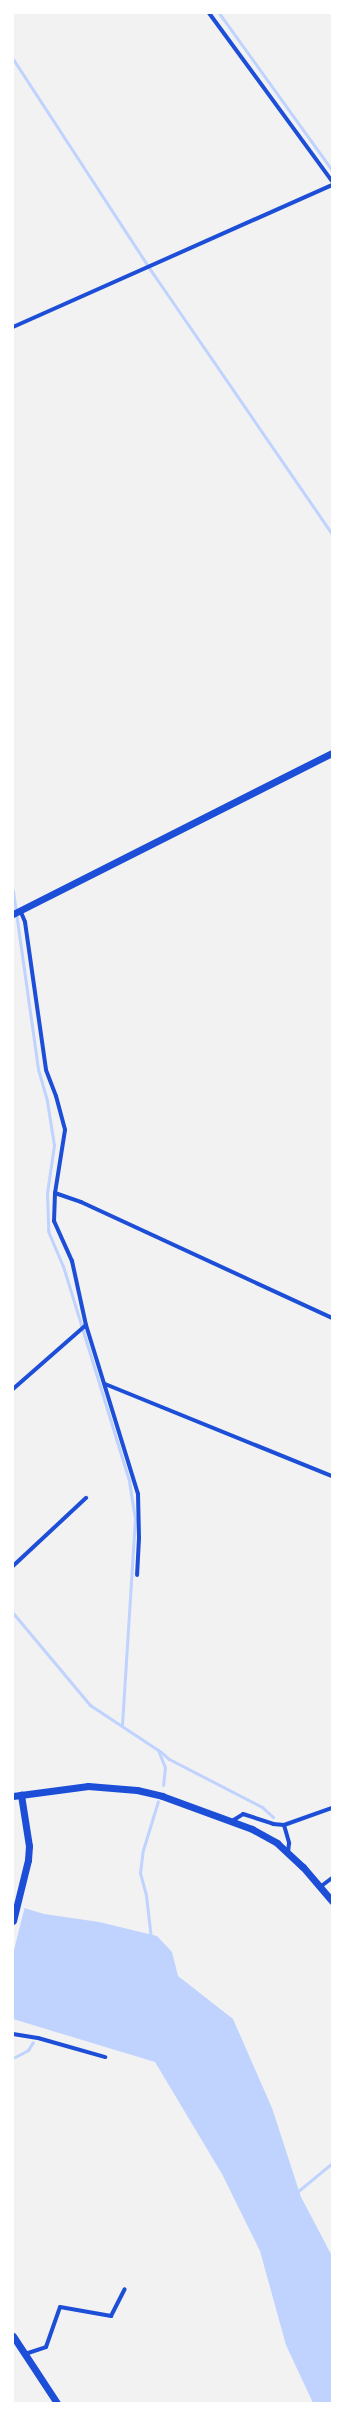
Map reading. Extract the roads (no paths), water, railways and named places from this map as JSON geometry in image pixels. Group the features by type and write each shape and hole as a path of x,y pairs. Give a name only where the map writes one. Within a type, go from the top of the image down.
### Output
{"main road":[{"path":"13,914 332,753"},
{"path":"13,1796 88,1786 137,1790 162,1796 232,1821 264,1835 288,1853 332,1902"},
{"path":"13,1921 28,1860 29,1846 21,1795"},
{"path":"13,2336 57,2403"}],"street":[{"path":"209,13 332,181"},
{"path":"13,327 332,185"},
{"path":"20,910 26,922 46,1070 56,1096 65,1130 55,1193 54,1221 72,1261 86,1325 138,1494 139,1538 137,1575"},
{"path":"55,1193 81,1202 332,1318"},
{"path":"13,1389 86,1325"},
{"path":"105,1384 332,1476"},
{"path":"13,1566 86,1498"},
{"path":"232,1821 243,1814 284,1826 332,1808"},
{"path":"284,1826 289,1843 288,1853"},
{"path":"320,1887 332,1878"},
{"path":"13,2034 104,2057"},
{"path":"25,2354 46,2347 60,2307 111,2316 125,2289"}],"water":[{"path":"21,1907 44,1914 99,1922 157,1936 172,1952 178,1976 233,2019 272,2108 301,2197 332,2256 332,2403 313,2403 286,2345 260,2251 222,2174 155,2062 13,2019 13,1941"}],"waterway":[{"path":"219,13 332,170"},
{"path":"13,59 154,275 332,534"},
{"path":"13,891 38,1069 47,1101 54,1145 47,1193 48,1231 63,1266 129,1481 135,1518 122,1726"},
{"path":"13,1613 90,1705 158,1750 165,1767 163,1785"},
{"path":"160,1751 169,1759 262,1807 273,1817"},
{"path":"151,1939 146,1895 140,1873 143,1850 158,1801"},
{"path":"15,2057 28,2050 33,2042"},
{"path":"297,2192 332,2163"}]}
